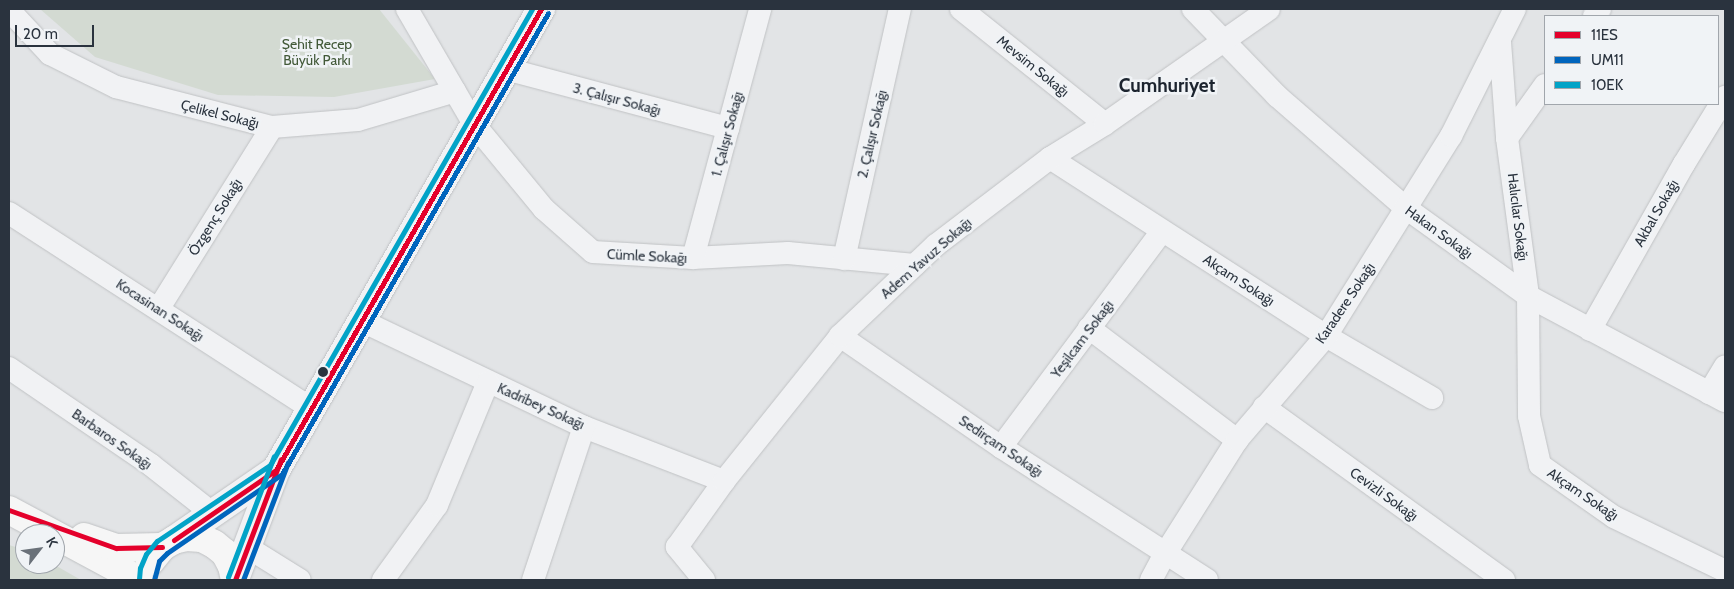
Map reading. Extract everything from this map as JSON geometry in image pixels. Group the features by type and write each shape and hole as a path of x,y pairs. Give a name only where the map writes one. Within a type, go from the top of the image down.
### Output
{"main road":[{"path":"17,514 116,548 168,543 186,537 202,538 214,544 228,559 235,580"},
{"path":"17,514 140,580"},
{"path":"146,580 147,570 153,557 168,543"}],"street":[{"name":"Cümle Sokağı","path":"407,9 474,124 544,209 593,252 693,258 788,253 914,265"},
{"path":"235,580 276,470 541,9"},
{"name":"1. Çalışır Sokağı","path":"693,258 760,9"},
{"name":"2. Çalışır Sokağı","path":"844,259 900,9"},
{"name":"Mevsim Sokağı","path":"961,9 1105,124"},
{"name":"Hakan Sokağı","path":"1192,9 1277,96 1406,208 1528,296 1717,397"},
{"name":"Adem Yavuz Sokağı","path":"704,580 678,548 724,481 840,336 914,265 1050,158 1105,124 1269,9"},
{"name":"Karadere Sokağı","path":"1151,580 1165,554 1237,440 1326,336 1451,136 1515,9"},
{"name":"Çelikel Sokağı","path":"9,10 50,54 116,87 272,127 358,120 454,91"},
{"name":"Halıcılar Sokağı","path":"1500,42 1507,138 1528,296"},
{"name":"3. Çalışır Sokağı","path":"506,69 728,128"},
{"path":"1507,138 1544,86"},
{"name":"Akbal Sokağı","path":"1590,330 1684,164 1725,97"},
{"name":"Özgenç Sokağı","path":"159,308 272,127"},
{"name":"Akçam Sokağı","path":"1050,158 1326,336 1432,398"},
{"name":"Kocasinan Sokağı","path":"9,213 159,308 310,408"},
{"name":"Yeşilcam Sokağı","path":"1001,447 1162,231"},
{"name":"Akçam Sokağı","path":"1528,296 1529,416 1540,465 1614,517 1725,571"},
{"name":"Kadribey Sokağı","path":"362,320 488,382 584,426 724,481"},
{"path":"1090,328 1237,440"},
{"name":"Sedirçam Sokağı","path":"840,336 1001,447 1207,580"},
{"path":"1717,397 1725,366"},
{"name":"Barbaros Sokağı","path":"9,368 151,465 212,513"},
{"path":"383,580 437,505 488,382"},
{"name":"Cevizli Sokağı","path":"1264,407 1504,580"},
{"path":"533,580 584,426"},
{"path":"168,543 276,470"},
{"path":"247,547 300,580"}],"green space":[{"name":"Şehit Recep Büyük Parkı","path":"40,9 379,9 435,79 334,97 218,95 95,57"},
{"path":"9,545 15,547 15,574 65,574 65,571 81,580 9,580"}],"transit line":[{"name":"10EK","path":"139,579 140,568 146,554 157,541 270,465 532,9"},
{"name":"11ES","path":"174,540 276,470 541,9"},
{"name":"UM11","path":"154,580 159,561 167,553 282,474 548,13"},
{"name":"10EK","path":"228,577 274,456"},
{"name":"11ES","path":"235,580 281,459"},
{"name":"UM11","path":"243,580 288,462"},
{"name":"11ES","path":"9,510 116,548 162,547"}],"district":[{"name":"Cumhuriyet","path":"1167,86"}]}
